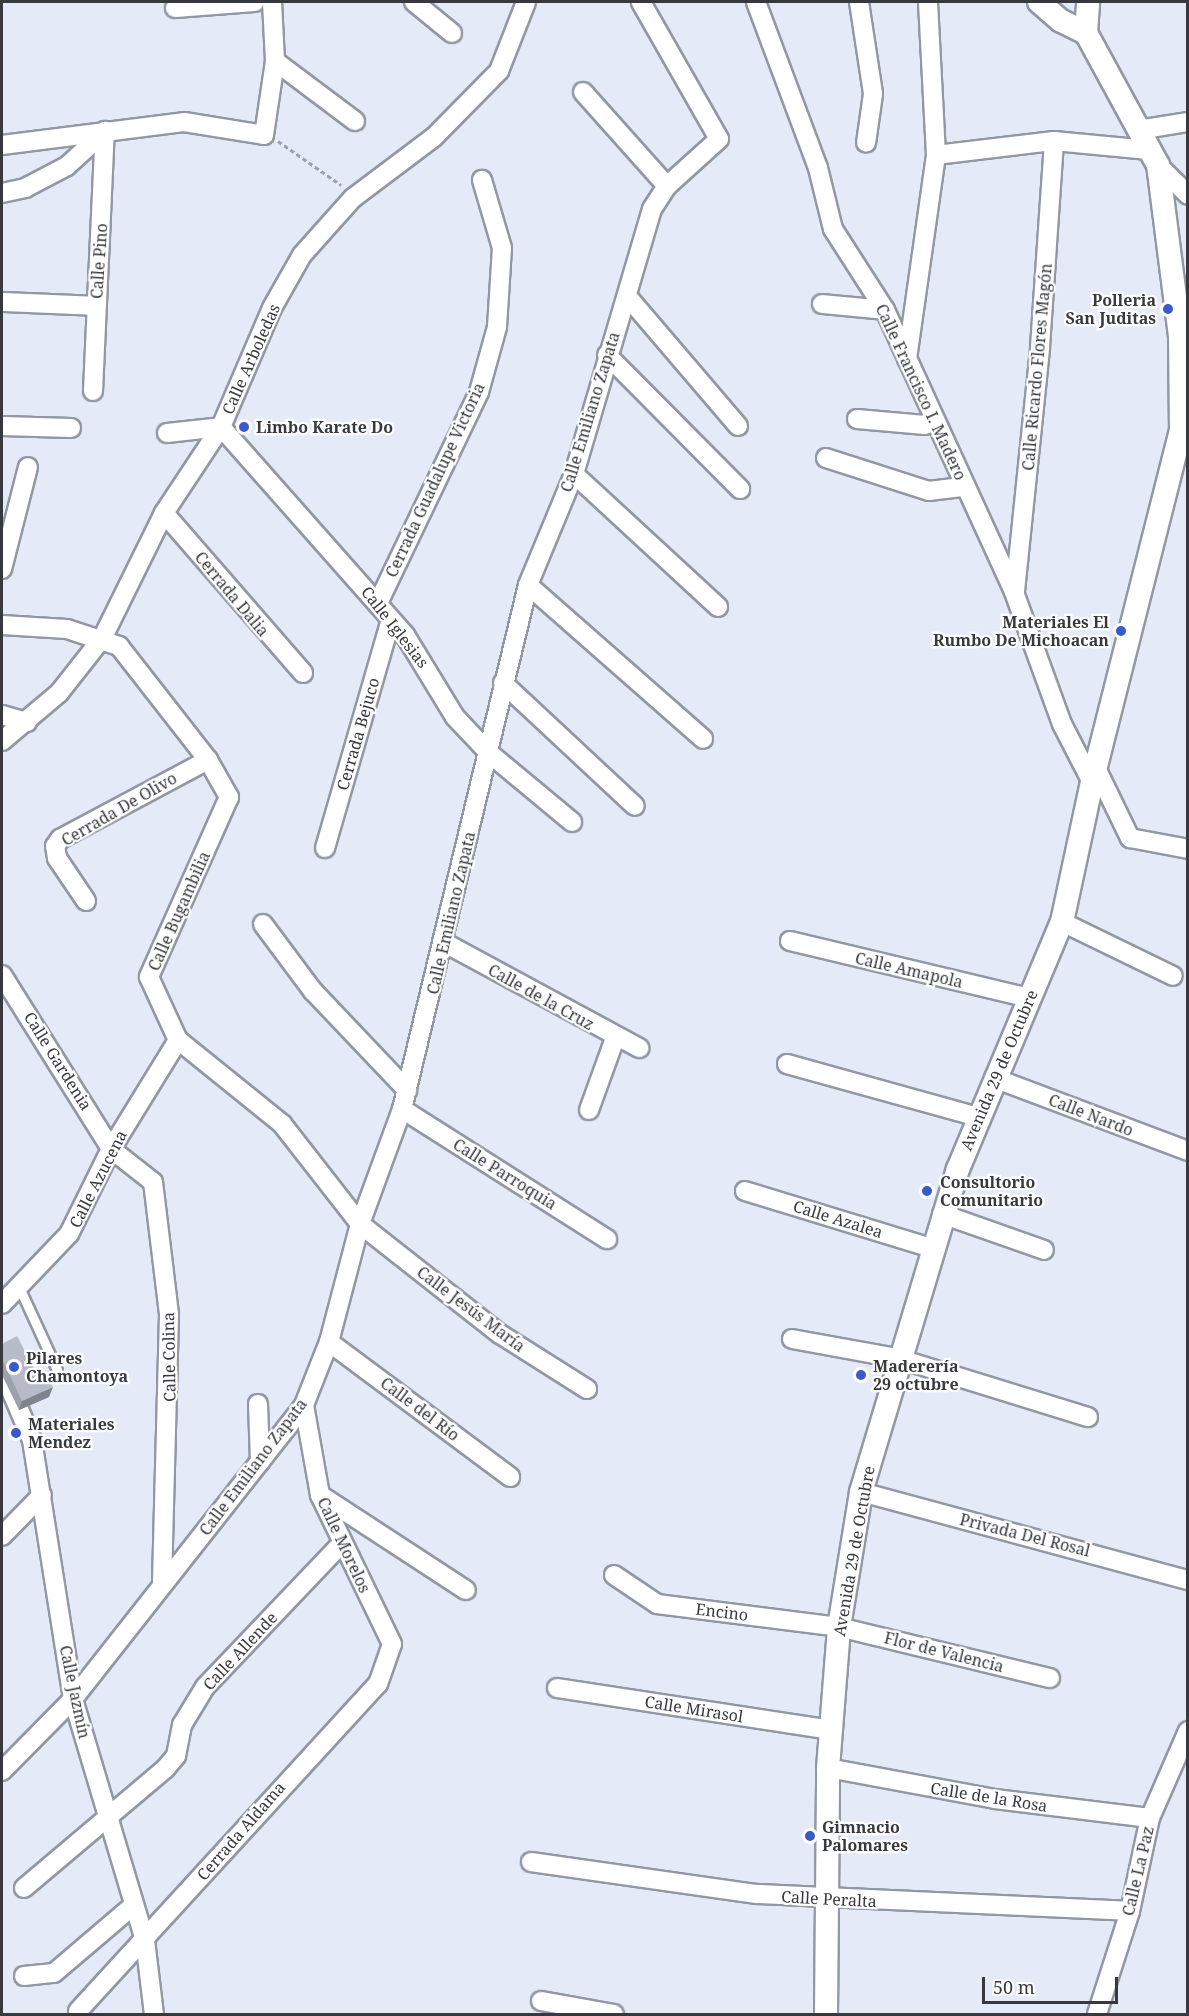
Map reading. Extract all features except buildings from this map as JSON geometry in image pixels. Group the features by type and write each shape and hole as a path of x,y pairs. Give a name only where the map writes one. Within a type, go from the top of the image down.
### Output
{"street":[{"path":"175,8 255,2"},
{"path":"2,145 184,122 264,135 272,110 275,61 272,2"},
{"path":"414,2 452,33"},
{"name":"Calle Arboledas","path":"2,741 59,693 103,637 164,513 220,427 277,300 302,255 353,198 434,137 499,71 526,2"},
{"name":"Calle Emiliano Zapata","path":"2,1772 73,1699 304,1405 329,1342 360,1224 407,1090 445,943 503,683 528,585 574,474 607,355 652,209 667,186 719,139 641,2"},
{"name":"Calle Francisco I. Madero","path":"756,2 818,168 833,229 885,310 908,359 964,487 1014,592 1062,724 1130,838 1188,849"},
{"path":"859,2 873,94 866,143"},
{"path":"908,359 936,155 928,2"},
{"path":"1039,2 1060,21 1086,33"},
{"path":"1088,2 1086,33 1149,148 1188,195"},
{"path":"275,61 355,121"},
{"path":"583,92 667,186"},
{"path":"936,155 1054,141 1149,148 1188,122"},
{"path":"2,193 25,188 68,166 105,131"},
{"name":"Calle Pino","path":"93,391 105,131"},
{"name":"Calle Ricardo Flores Magón","path":"1014,592 1040,347 1054,141"},
{"name":"Avenida 29 de Octubre","path":"826,2014 824,1899 828,1767 839,1627 861,1492 897,1359 942,1214 994,1078 1062,922 1094,775 1180,431 1180,336 1149,148"},
{"name":"Cerrada Guadalupe Victoria","path":"378,603 479,392 497,327 502,248 482,180"},
{"path":"627,296 738,426"},
{"path":"2,302 96,306"},
{"path":"822,304 885,310"},
{"path":"607,355 740,489"},
{"path":"857,419 925,425 934,420"},
{"path":"2,426 71,428"},
{"path":"167,433 220,427"},
{"name":"Calle Iglesias","path":"220,427 378,603 455,717 489,753 572,822"},
{"path":"826,458 929,491 964,487"},
{"path":"2,569 28,467"},
{"path":"574,474 718,607"},
{"name":"Cerrada Dalia","path":"164,513 303,673"},
{"path":"528,585 703,739"},
{"name":"Cerrada Bejuco","path":"325,848 391,620"},
{"path":"2,625 103,637"},
{"name":"Calle Bugambilia","path":"103,637 134,663 208,760 229,797 149,977 178,1040 282,1125 360,1224"},
{"path":"503,683 635,806"},
{"path":"2,715 27,722"},
{"name":"Cerrada De Olivo","path":"86,901 55,853 60,839 208,760"},
{"path":"1062,922 1173,975"},
{"path":"263,924 313,991 407,1090"},
{"name":"Calle Amapola","path":"790,941 1029,998"},
{"name":"Calle de la Cruz","path":"445,943 615,1038 639,1048"},
{"name":"Calle Gardenia","path":"2,975 111,1149"},
{"path":"589,1110 615,1038"},
{"name":"Calle Azucena","path":"2,1304 69,1234 111,1149 178,1040"},
{"path":"787,1064 978,1117"},
{"name":"Calle Nardo","path":"994,1078 1188,1151"},
{"name":"Calle Parroquia","path":"402,1109 607,1239"},
{"name":"Calle Colina","path":"111,1149 153,1182 169,1315 162,1585"},
{"name":"Calle Azalea","path":"745,1191 931,1248"},
{"path":"942,1214 1044,1250"},
{"name":"Calle Jesús María","path":"360,1224 500,1334 587,1389"},
{"path":"792,1339 897,1359 1088,1417"},
{"name":"Calle del Río","path":"329,1342 510,1477"},
{"name":"Calle Jazmín","path":"2,1369 32,1440 73,1699 106,1817 145,1940 154,2014"},
{"path":"258,1404 260,1462"},
{"name":"Calle Morelos","path":"304,1405 320,1495 392,1644"},
{"name":"Privada Del Rosal","path":"861,1492 1188,1580"},
{"path":"2,1536 42,1495"},
{"path":"320,1495 466,1590"},
{"name":"Calle Allende","path":"24,1888 176,1756 182,1725 205,1687 342,1543"},
{"name":"Encino","path":"614,1575 657,1604 839,1627"},
{"name":"Flor de Valencia","path":"839,1627 1050,1677"},
{"name":"Cerrada Aldama","path":"78,2011 378,1684 392,1644"},
{"name":"Calle Mirasol","path":"557,1688 831,1730"},
{"name":"Calle La Paz","path":"1097,2014 1130,1911 1150,1818 1188,1731"},
{"name":"Calle de la Rosa","path":"828,1767 995,1799 1150,1818"},
{"name":"Calle Peralta","path":"531,1862 824,1899 1130,1911"},
{"path":"24,1976 54,1973 134,1905"},
{"path":"541,2001 614,2014"}],"lane":[{"path":"19,1287 57,1370"}],"path":[{"path":"264,135 332,176 353,198"}],"place":[{"name":"Polleria San Juditas","path":"1168,309"},
{"name":"Limbo Karate Do","path":"244,427"},
{"name":"Materiales El Rumbo De Michoacan","path":"1121,631"},
{"name":"Consultorio Comunitario","path":"927,1191"},
{"name":"Pilares Chamontoya","path":"14,1367"},
{"name":"Maderería 29 octubre","path":"861,1375"},
{"name":"Materiales Mendez","path":"16,1433"},
{"name":"Gimnacio Palomares","path":"810,1836"}]}
